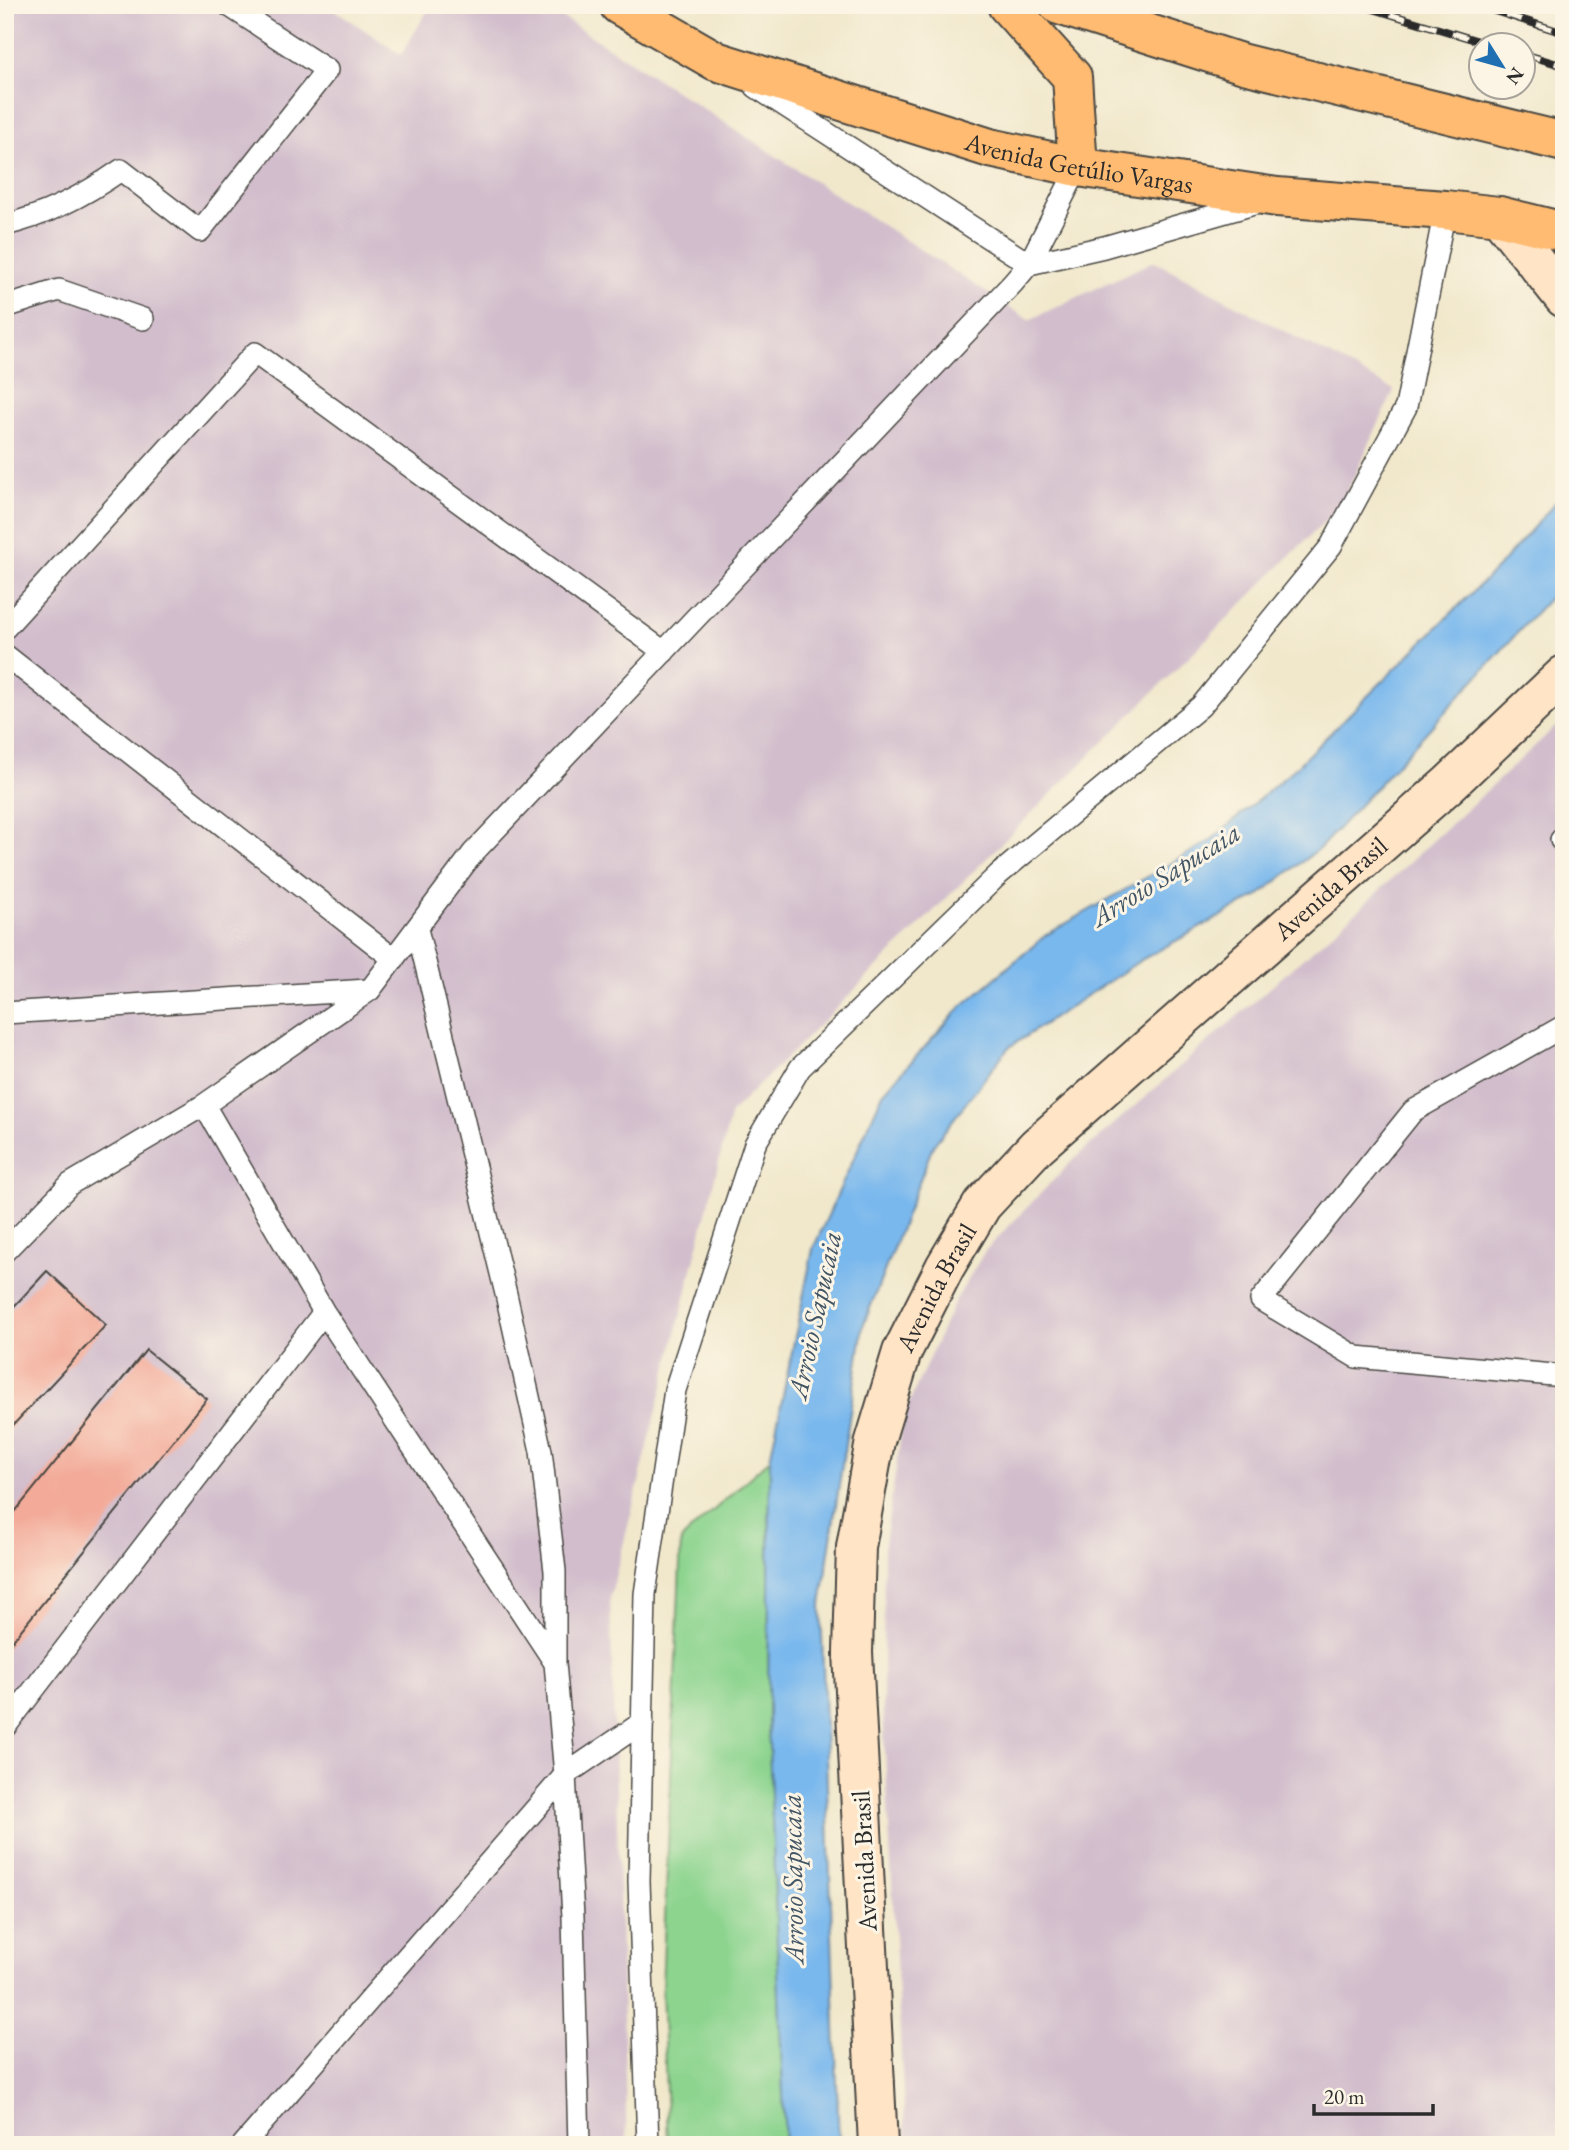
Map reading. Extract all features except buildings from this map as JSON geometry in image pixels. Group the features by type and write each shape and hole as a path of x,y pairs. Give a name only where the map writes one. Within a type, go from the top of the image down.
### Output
{"main road":[{"name":"Avenida Getúlio Vargas","path":"619,5 716,61 990,148 1078,167 1277,197 1499,216 1564,232"},
{"path":"1007,5 1072,77 1078,167"},
{"path":"1059,5 1244,64 1564,142"},
{"path":"1499,216 1564,298"},
{"name":"Avenida Brasil","path":"878,2145 853,1652 856,1547 875,1441 902,1352 945,1267 982,1205 1037,1146 1449,784 1561,675"}],"lane":[{"path":"5,225 28,220 86,194 121,170 201,231 327,69 228,5"},
{"path":"716,61 1029,264 1104,247 1277,197"},
{"path":"5,1251 70,1184 204,1105 370,990 473,853 1029,264 1078,167"},
{"path":"648,2145 639,1881 645,1594 675,1390 755,1144 800,1068 998,875 1201,706 1331,546 1406,407 1445,210"},
{"path":"5,307 59,290 143,319"},
{"path":"5,628 255,353 664,652"},
{"path":"5,655 394,959"},
{"path":"416,929 506,1294 541,1451 555,1571 555,1663 573,1917 579,2145"},
{"path":"5,1013 370,990"},
{"path":"1564,1026 1413,1111 1261,1300 1356,1357 1564,1376"},
{"path":"204,1105 324,1312 555,1663"},
{"path":"5,1727 324,1312"},
{"path":"243,2145 565,1775 643,1722"}],"shaded area":[{"path":"5,5 328,5 401,55 431,5 543,5 1029,320 1154,261 1394,390 1341,505 731,1113 610,1598 627,2145 5,2145"},
{"path":"1564,719 1564,2145 906,2145 883,1713 884,1550 904,1414 954,1303 985,1251 1073,1160 1353,915"}],"green space":[{"path":"770,1459 768,1719 785,2145 668,2145 662,1988 681,1540"}],"water":[{"name":"Arroio Sapucaia","path":"1564,493 1564,582 1321,847 1258,896 1141,960 1008,1048 933,1146 863,1326 821,1605 839,2145 785,2145 768,1719 770,1459 813,1249 883,1093 960,1008 1046,935 1210,841 1293,770 1501,564"}],"railway":[{"path":"1360,5 1468,38"},
{"path":"1476,5 1564,33"},
{"path":"1538,58 1564,66"}]}
